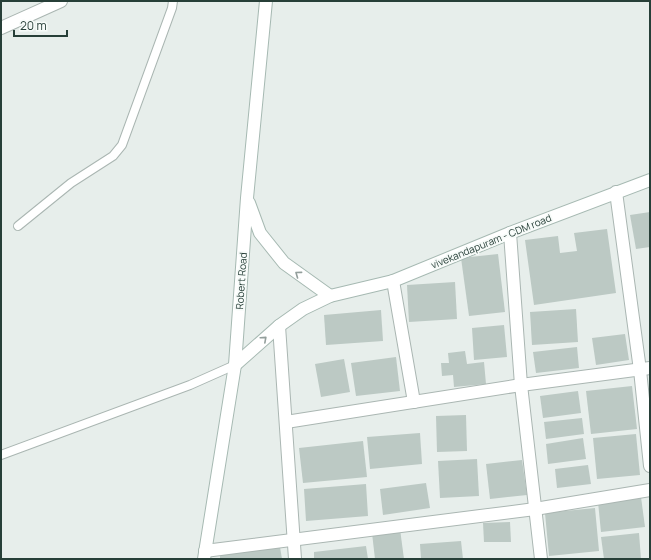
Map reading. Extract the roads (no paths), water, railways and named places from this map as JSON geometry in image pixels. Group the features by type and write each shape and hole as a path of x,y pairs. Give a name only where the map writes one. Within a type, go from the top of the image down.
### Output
{"street":[{"path":"1,28 62,1"},
{"name":"Robert Road","path":"205,555 235,365 247,198 266,1"},
{"name":"vivekandapuram - CDM road","path":"235,365 279,326 303,309 330,296 393,281 510,233 650,180"},
{"path":"616,192 645,369 650,466"},
{"path":"247,198 260,233 284,263 330,296"},
{"path":"510,233 521,385 541,559"},
{"path":"393,281 414,402"},
{"path":"279,326 295,559"},
{"path":"286,422 521,385 645,369"},
{"path":"205,555 293,539 535,509 650,490"}],"lane":[{"path":"18,226 71,183 113,156 122,145 172,8 173,1"},
{"path":"1,455 190,385 235,365"}]}
